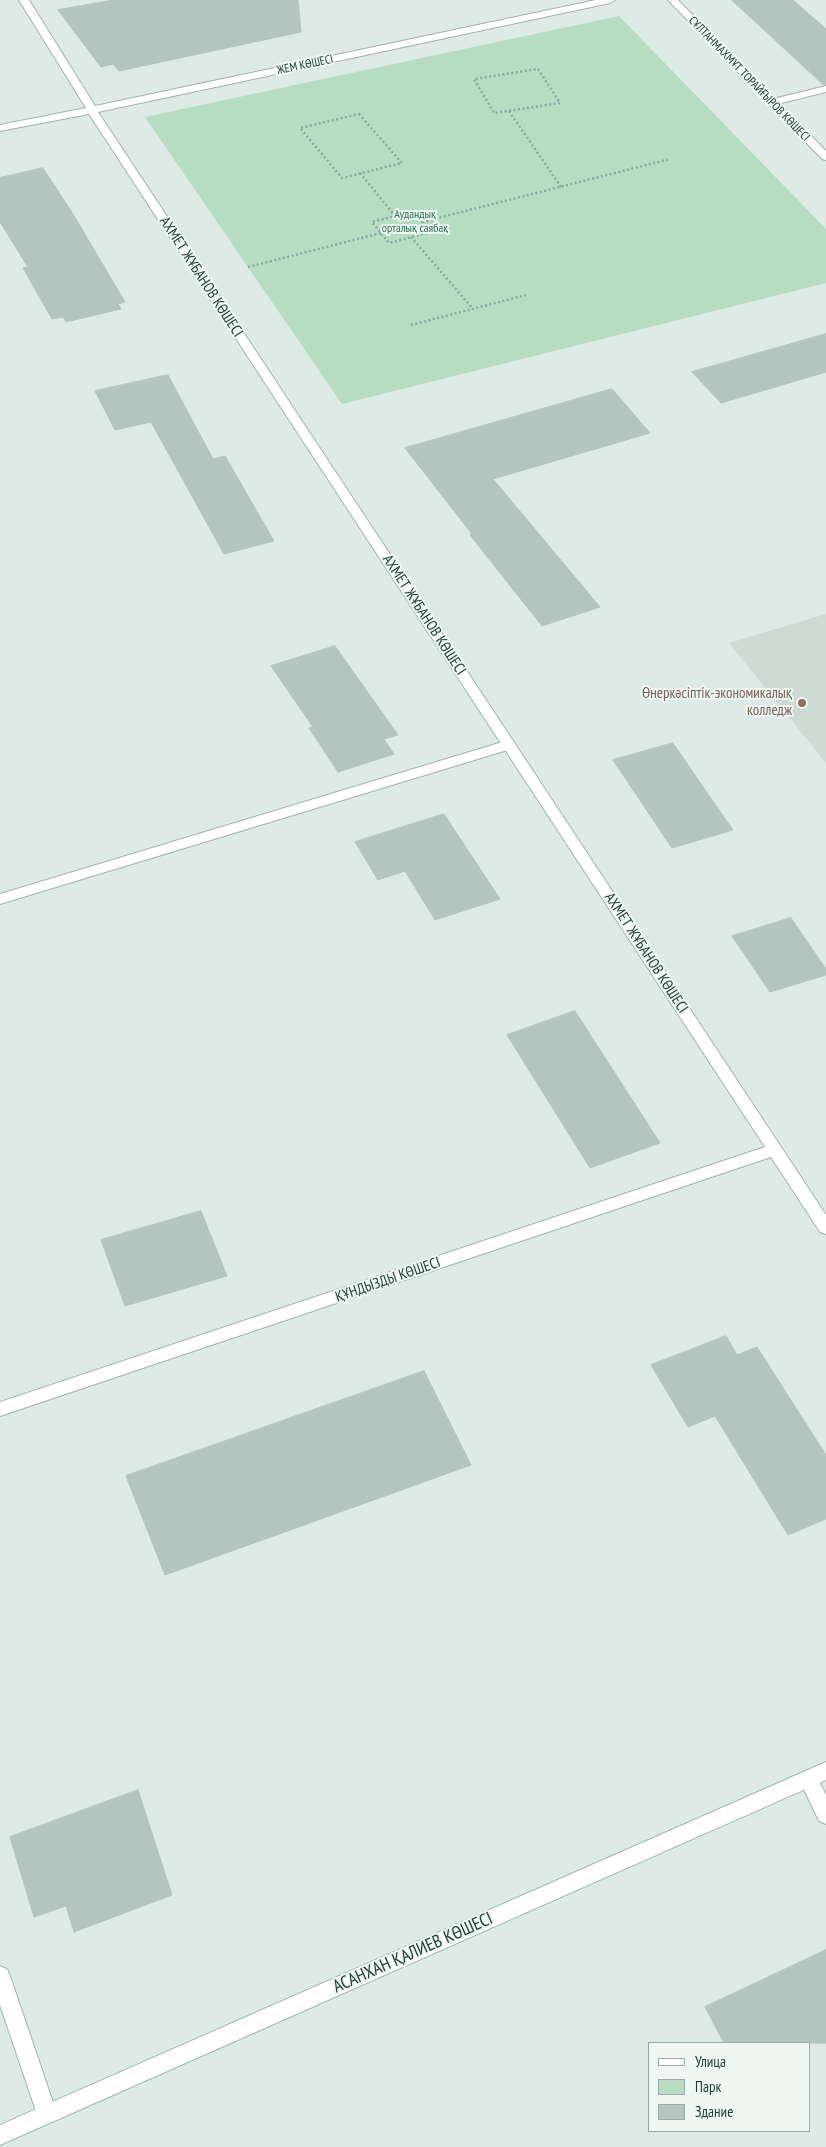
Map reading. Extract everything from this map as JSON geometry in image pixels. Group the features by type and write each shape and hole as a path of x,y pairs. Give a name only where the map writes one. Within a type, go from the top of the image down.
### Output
{"street":[{"name":"АХМЕТ ЖҰБАНОВ КӨШЕСІ","path":"24,0 92,110 826,1228"},
{"name":"ЖЕМ КӨШЕСІ","path":"0,128 610,0"},
{"name":"СҰЛТАНМАХМҰТ ТОРАЙҒЫРОВ КӨШЕСІ","path":"673,0 826,158"},
{"path":"773,102 826,88"},
{"path":"0,899 509,745"},
{"name":"ҚҰНДЫЗДЫ КӨШЕСІ","path":"0,1409 775,1150"},
{"name":"АСАНХАН ҚАЛИЕВ КӨШЕСІ","path":"0,2135 826,1771"},
{"path":"808,1779 826,1816"},
{"path":"0,1976 47,2114"}],"path":[{"path":"538,70 560,103 509,111 494,113 474,79 538,70"},
{"path":"509,111 561,187"},
{"path":"359,114 402,163 360,173 342,178 300,128 359,114"},
{"path":"422,222 670,159"},
{"path":"360,173 395,216"},
{"path":"413,211 422,222 431,232 389,242 372,222 413,211"},
{"path":"248,267 381,233"},
{"path":"411,237 473,309"},
{"path":"411,325 526,296"}],"shaded area":[{"name":"Өнеркәсіптік-экономикалық колледж","path":"826,614 826,763 729,643"}],"green space":[{"name":"Аудандық орталық саябақ","path":"619,16 826,229 826,283 342,404 145,117"}],"building":[{"path":"114,0 298,0 301,32 119,71 113,64 101,67 58,10"},
{"path":"732,0 793,0 826,29 826,84 824,85"},
{"path":"43,168 73,214 125,302 118,304 121,309 66,322 63,317 52,319 23,268 28,267 0,222 0,178"},
{"path":"826,334 826,372 721,403 692,372"},
{"path":"168,375 213,459 225,456 274,541 224,554 151,422 115,430 95,391"},
{"path":"612,389 650,433 493,479 600,607 542,626 470,535 472,534 405,448"},
{"path":"335,646 398,735 384,739 394,754 338,772 309,728 313,727 271,666"},
{"path":"673,743 733,830 672,848 613,760"},
{"path":"444,814 500,899 435,920 405,871 378,880 355,842"},
{"path":"791,918 826,969 826,975 770,992 732,936"},
{"path":"575,1011 660,1143 590,1168 507,1035"},
{"path":"201,1211 227,1276 125,1306 101,1240"},
{"path":"726,1336 737,1355 757,1347 826,1455 826,1519 788,1535 715,1416 688,1427 651,1365"},
{"path":"424,1371 471,1465 165,1575 126,1476"},
{"path":"138,1790 172,1895 74,1932 66,1906 34,1917 10,1837"},
{"path":"826,1950 826,2043 723,2042 705,2007"}],"place":[{"name":"Өнеркәсіптік-экономикалық колледж","path":"802,703"}]}
